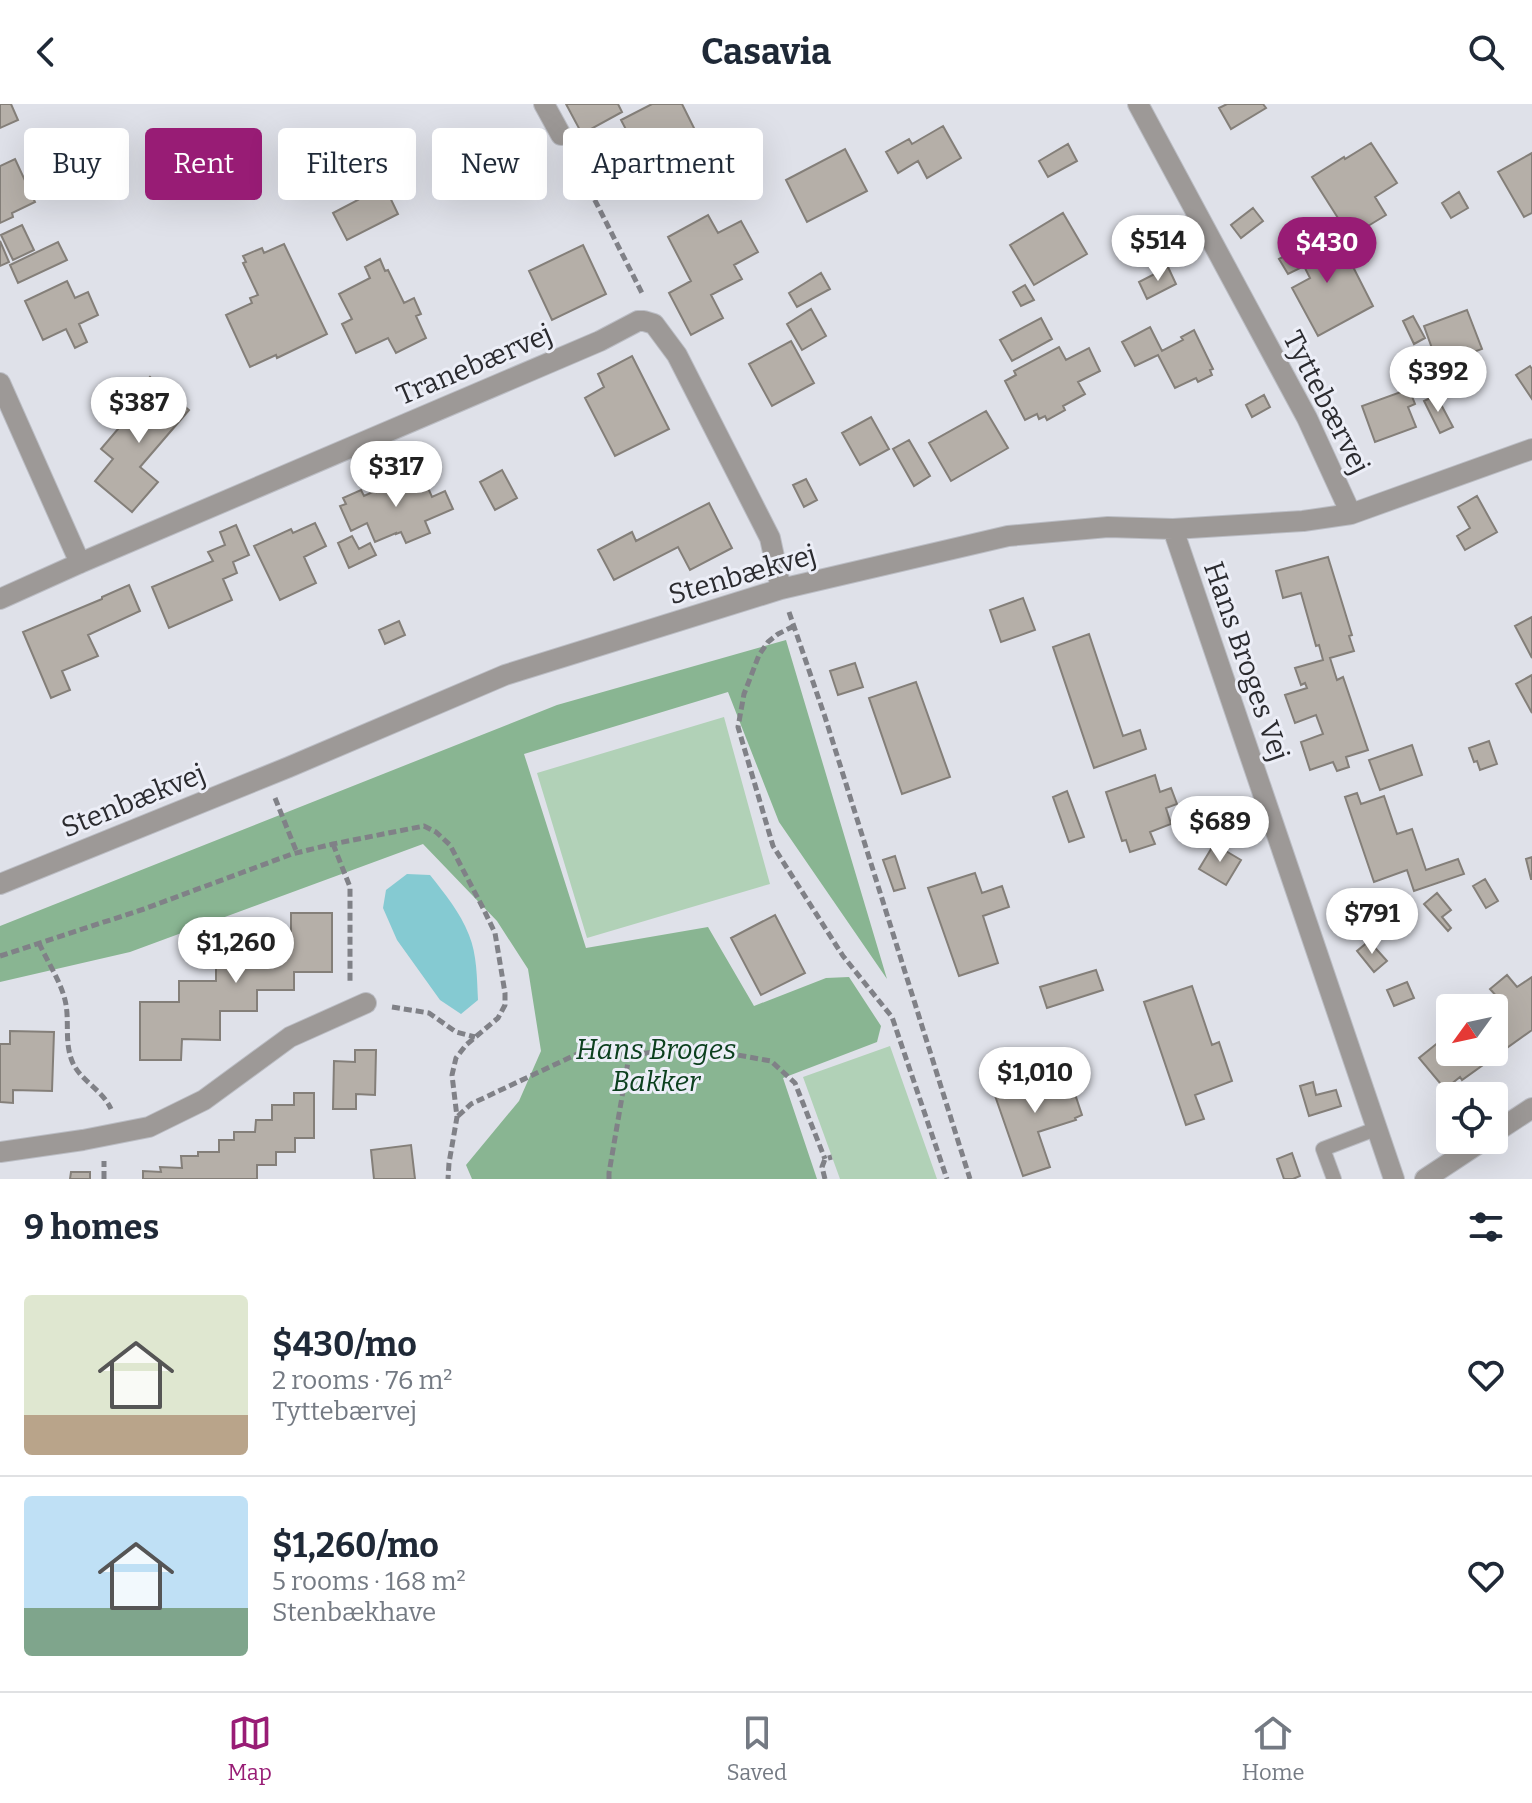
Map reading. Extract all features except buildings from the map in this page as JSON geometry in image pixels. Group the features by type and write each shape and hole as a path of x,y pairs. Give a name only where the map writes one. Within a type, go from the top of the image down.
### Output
{"street":[{"path":"544,104 561,135"},
{"name":"Tyttebærvej","path":"1138,104 1307,418 1351,514"},
{"path":"644,321 654,324 677,355 770,538 781,589"},
{"name":"Tranebærvej","path":"0,599 644,321"},
{"path":"0,383 80,563"},
{"name":"Stenbækvej","path":"0,884 267,777 505,675 781,589 1008,536 1108,527 1173,529 1303,521 1351,514 1532,449"},
{"name":"Hans Broges Vej","path":"1173,529 1394,1179"},
{"path":"0,1152 149,1127 204,1100 290,1037 358,1006"},
{"path":"1508,1124 1532,1108"},
{"path":"1425,1179 1463,1154"}],"lane":[{"path":"1334,1179 1323,1149 1378,1128"}],"path":[{"path":"561,135 646,302 644,321"},
{"path":"781,589 825,717 970,1179"},
{"path":"794,626 768,642 759,655 744,694 738,727 773,846 843,956 892,1017 947,1179"},
{"path":"267,777 297,853"},
{"path":"0,956 144,909 297,853 424,826 450,845 495,933 505,993 505,1005 498,1018 466,1045 456,1058 452,1075 457,1117 448,1179"},
{"path":"333,844 350,887 349,949 358,1006 429,1013 456,1032 476,1037"},
{"path":"39,943 65,998 67,1045 72,1062 79,1074 108,1103 115,1133"},
{"path":"457,1117 471,1104 590,1048 629,1056 687,1046 771,1061 795,1083 829,1158 822,1167 825,1179"},
{"path":"609,1179 629,1056"}],"green space":[{"name":"Hans Broges Bakker","path":"786,640 887,979 779,822 728,692 524,754 586,948 708,927 754,1006 826,978 849,977 881,1026 877,1042 783,1078 817,1179 472,1179 466,1165 519,1101 541,1051 528,969 497,921 423,844 130,952 0,982 0,926 557,705"},
{"path":"724,717 770,884 587,938 537,773"},
{"path":"890,1046 937,1179 840,1179 803,1077"}],"water":[{"path":"407,874 430,875 457,911 472,942 478,1000 461,1014 440,1000 397,940 383,908 386,890"}]}
